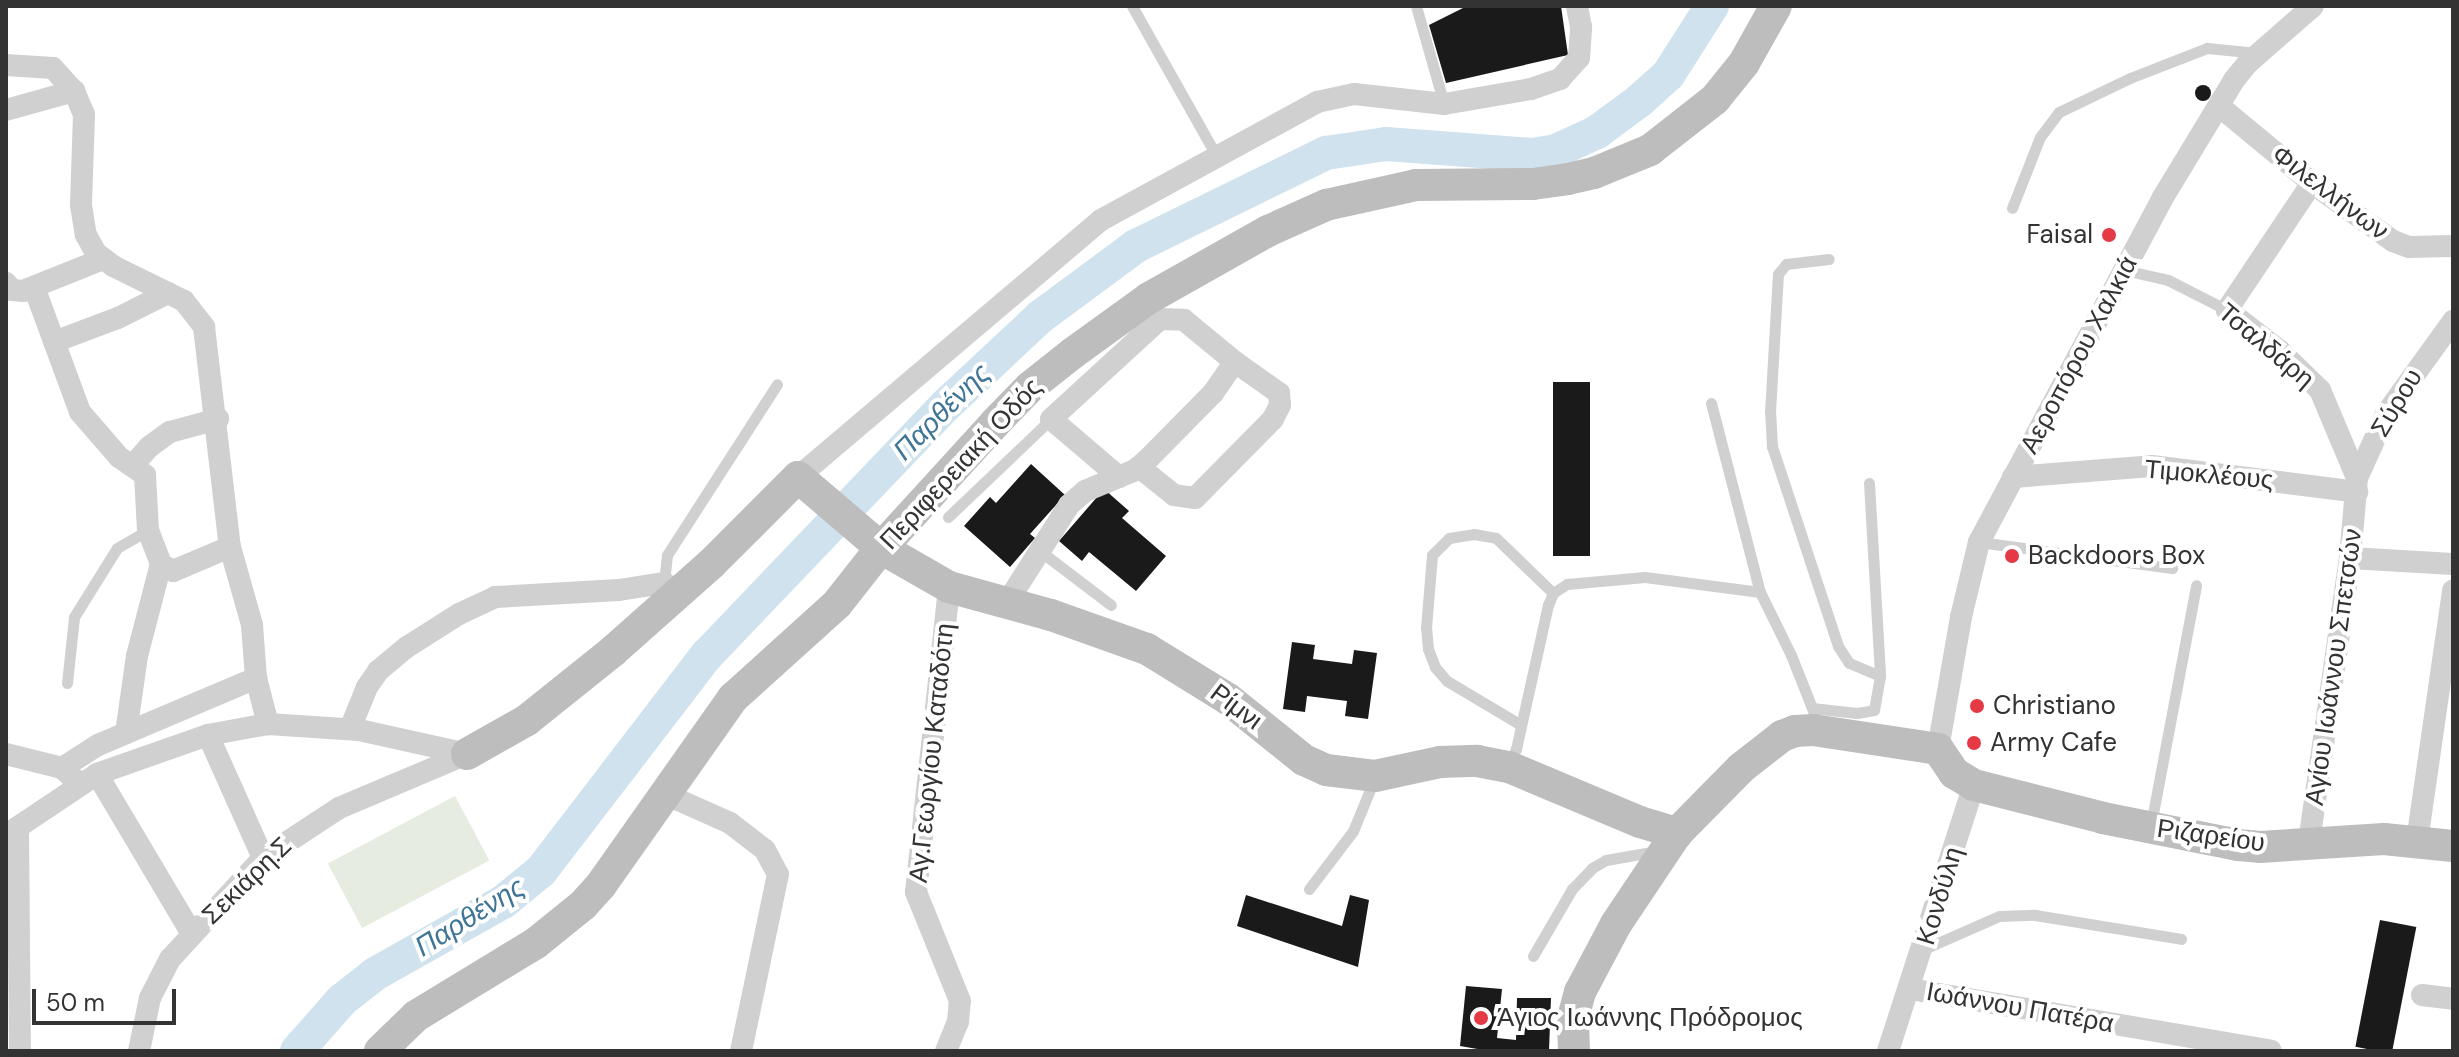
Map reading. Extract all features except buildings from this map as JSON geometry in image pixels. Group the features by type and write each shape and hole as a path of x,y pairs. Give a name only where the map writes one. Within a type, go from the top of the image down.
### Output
{"street":[{"path":"20,1051 12,831 88,779 208,735 268,724 350,729 467,754 527,720 671,588 808,486 1101,220 1317,102 1354,94 1444,104 1531,89 1567,75 1579,58 1582,44 1577,6"},
{"name":"Περιφερειακή Οδός","path":"380,1051 416,1016 536,943 572,915 601,885 733,698 837,604 870,540 1030,387 1149,298 1297,216 1353,197 1416,185 1533,184 1594,173 1621,163 1677,132 1715,99 1744,63 1776,6"},
{"name":"Αεροπόρου Χαλκιά","path":"1938,749 1961,617 1979,542 2124,270 2234,80 2259,53 2313,6"},
{"path":"6,65 53,68 74,91 84,114 81,205 86,235 103,259 195,311 204,327 218,419 230,547 252,625 256,678 268,724"},
{"path":"6,110 74,91"},
{"name":"Φιλελλήνων","path":"2219,106 2312,183 2393,241 2409,247 2453,246"},
{"path":"2227,310 2312,183"},
{"path":"6,283 12,290 34,287 103,259"},
{"path":"34,287 80,412 119,457 145,475 149,487 148,530 161,564 137,656 126,733"},
{"path":"54,342 118,318 168,293"},
{"name":"Τσαλδάρη","path":"2227,310 2280,351 2320,390 2357,485"},
{"path":"1119,477 1051,419 1160,319 1184,320 1279,393 1280,405 1273,419 1195,498 1187,500 1174,495 1139,467"},
{"name":"Σύρου","path":"2357,485 2386,414 2453,321"},
{"path":"1006,604 1069,505 1085,491 1139,467 1213,393 1235,362"},
{"path":"133,465 149,447 170,432 218,419"},
{"name":"Τιμοκλέους","path":"2013,477 2152,466 2357,485"},
{"name":"Αγίου Ιωάννου Σπετσών","path":"2309,842 2350,558 2357,485"},
{"name":"Ρίμνι","path":"808,486 870,540 949,587 1051,615 1147,649 1228,699 1304,760 1326,770 1375,776 1458,761 1509,767 1629,818 1671,841"},
{"path":"161,564 173,571 230,547"},
{"path":"2350,558 2453,564"},
{"name":"Αγ.Γεωργίου Καταδότη","path":"946,1051 958,1022 960,1001 916,892 949,587"},
{"path":"350,729 367,687 378,671 420,639 495,597 671,588"},
{"path":"2417,841 2444,734 2453,591"},
{"path":"62,768 126,733 256,678"},
{"path":"1574,1051 1573,1018 1580,992 1616,924 1671,841 1741,768 1782,736 1817,720 1938,749 1954,773 1974,785"},
{"path":"208,735 263,858"},
{"path":"6,754 62,768 88,779 192,934"},
{"name":"Σεκιάρη.Σ","path":"139,1051 150,998 170,959 263,858 339,808 467,754"},
{"name":"Ριζαρείου","path":"1974,785 2238,845 2260,847 2309,842 2417,841 2453,846"},
{"name":"Κονδύλη","path":"1888,1051 1974,785"},
{"path":"665,794 730,823 765,850 778,874 741,1051"},
{"name":"Ιωάννου Πατέρα","path":"1910,989 2271,1051"},
{"path":"2422,995 2453,999"}],"lane":[{"path":"1132,6 1217,157"},
{"path":"1416,6 1444,104"},
{"path":"2012,208 2040,137 2059,112 2130,78 2207,48 2259,53"},
{"path":"1829,259 1786,264 1778,274 1770,412 1772,447 1838,646 1849,663 1880,676"},
{"name":"Τσαλδάρη","path":"2124,270 2168,280 2227,310"},
{"path":"671,588 667,555 777,384"},
{"path":"1711,403 1760,592 1817,720 1874,710 1880,676 1869,483"},
{"path":"948,517 1051,419"},
{"path":"67,683 74,617 117,548 148,530"},
{"path":"1521,725 1447,681 1435,667 1428,649 1426,628 1432,555 1449,538 1474,534 1496,538 1553,593"},
{"path":"1979,542 2172,568"},
{"path":"1040,551 1111,605"},
{"path":"1509,767 1553,593 1567,584 1645,577 1760,592"},
{"path":"2151,827 2196,585"},
{"path":"1309,889 1353,831 1375,776"},
{"path":"1533,956 1572,889 1592,868 1606,860 1671,841"},
{"path":"1923,950 1999,916 2035,915 2181,939"}],"shaded area":[{"path":"455,796 489,860 362,928 328,864"}],"waterway":[{"name":"Παρθένης","path":"297,1051 342,1000 375,974 503,902 541,871 707,655 945,406 1040,317 1136,246 1326,153 1386,144 1532,155 1556,151 1597,132 1668,75 1712,6"}],"place":[{"name":"Faisal","path":"2109,235"},
{"name":"Backdoors Box","path":"2012,556"},
{"name":"Christiano","path":"1977,706"},
{"name":"Army Cafe","path":"1974,743"},
{"name":"Άγιος Ιωάννης Πρόδρομος","path":"1481,1018"}]}
